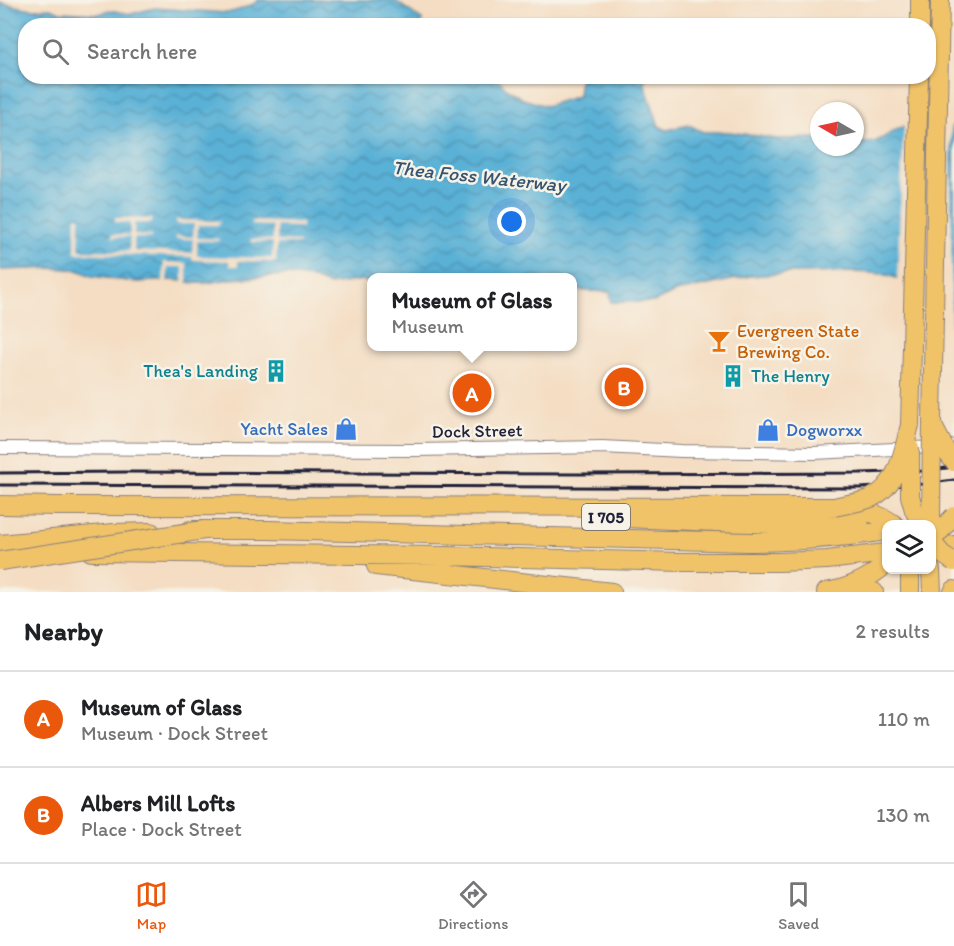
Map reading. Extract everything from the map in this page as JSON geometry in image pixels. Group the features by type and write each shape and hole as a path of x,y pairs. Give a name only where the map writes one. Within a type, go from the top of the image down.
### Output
{"highway":[{"path":"920,0 920,18"},
{"path":"931,520 940,0"},
{"path":"910,520 910,425 919,84"},
{"path":"932,422 945,451 954,462"},
{"path":"834,507 872,497 886,488 899,466 910,425"},
{"path":"910,496 918,520"},
{"path":"922,520 931,496"},
{"name":"I 705","path":"0,505 325,507 882,526"},
{"path":"325,507 834,507 868,511 887,520"},
{"path":"936,522 953,520"},
{"path":"936,524 953,520"},
{"path":"936,537 953,520"},
{"path":"0,545 114,533 204,530 751,542 812,540 882,532"},
{"path":"0,561 204,530"},
{"path":"0,545 74,552 443,556 682,562 827,560 882,553"},
{"path":"936,547 954,545"},
{"path":"936,546 942,554 954,562"},
{"path":"269,555 612,592"},
{"path":"834,590 872,575 882,568"},
{"path":"910,590 912,574"},
{"path":"834,590 874,592"}],"street":[{"name":"Dock Street","path":"0,448 416,450 602,447 814,453 954,446"}],"water":[{"name":"Thea Foss Waterway","path":"258,0 394,0 419,18 18,18 18,84 502,84 523,99 546,106 578,96 579,84 645,84 659,126 667,130 689,125 703,132 730,132 777,139 810,138 810,156 864,156 864,143 877,141 907,125 954,126 954,340 947,340 897,278 883,274 857,272 750,276 675,292 654,302 611,302 610,292 577,290 577,273 367,273 367,282 362,280 329,285 311,278 288,275 206,283 174,280 135,282 92,276 78,270 55,268 0,270 0,3 32,9 51,8 60,12 100,14 109,10 131,14 155,8 227,13 239,10"}],"pier":[{"path":"904,123 951,123 951,343 945,342 927,327 917,303 897,281"},
{"path":"76,217 80,217 79,250 129,251 130,237 112,236 113,234 130,235 130,223 115,222 115,218 152,219 152,223 134,223 134,235 151,236 151,238 134,238 134,251 192,253 193,239 176,239 176,236 193,237 194,224 176,224 176,220 220,221 219,225 198,225 197,238 219,239 219,241 197,241 197,256 272,258 273,242 251,242 251,239 273,240 273,226 251,225 252,221 302,223 302,227 277,226 277,241 299,243 277,244 276,262 238,261 238,266 230,266 229,261 193,260 192,257 75,253"},
{"path":"164,262 187,263 187,285 183,284 183,267 168,267 167,283 163,283"}],"railway":[{"path":"0,473 860,473 923,471 954,467"},
{"path":"0,485 860,488 954,480"}],"place":[{"name":"Evergreen State Brewing Co.","path":"719,341"},
{"name":"Thea's Landing","path":"276,371"},
{"name":"The Henry","path":"733,376"},
{"name":"Albers Mill Lofts","path":"624,387"},
{"name":"Museum of Glass","path":"472,393"},
{"name":"Yacht Sales","path":"346,429"},
{"name":"Dogworxx","path":"768,430"}]}
